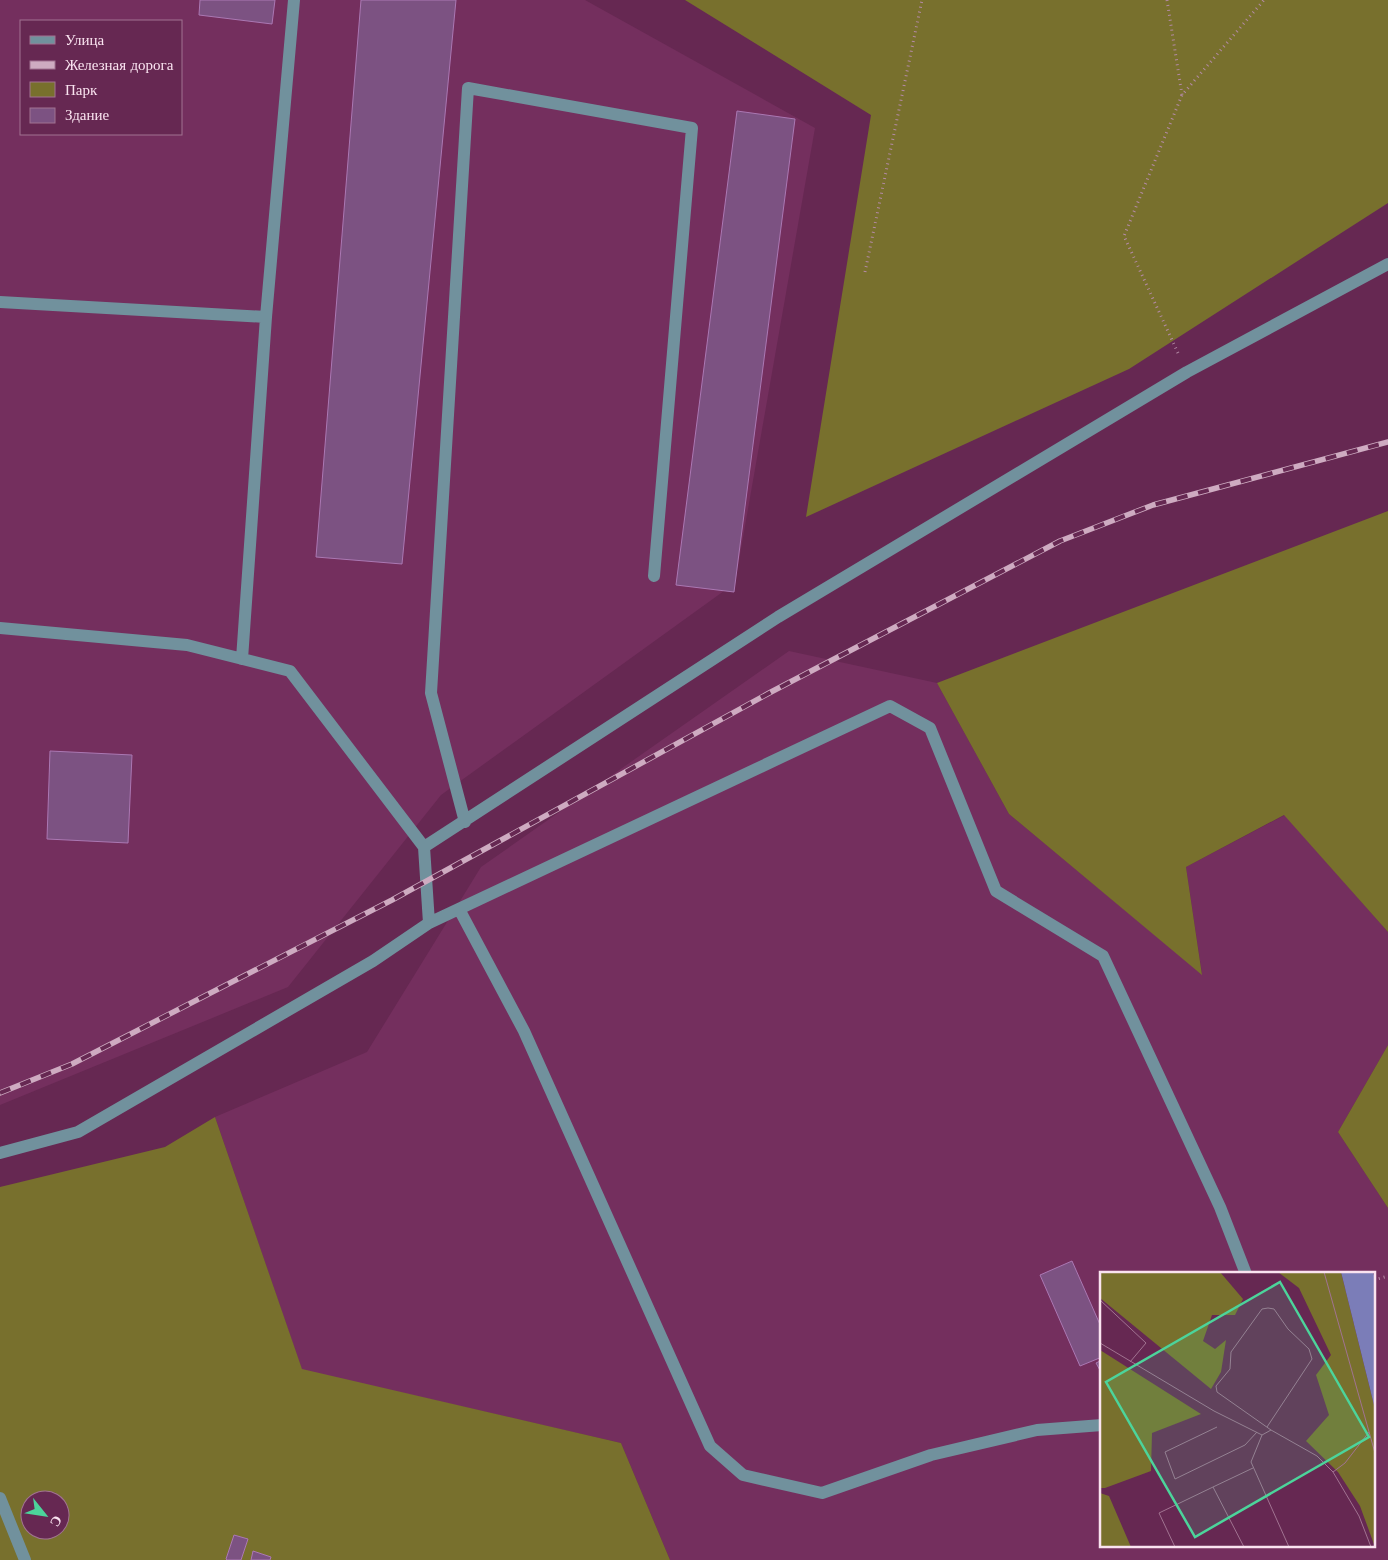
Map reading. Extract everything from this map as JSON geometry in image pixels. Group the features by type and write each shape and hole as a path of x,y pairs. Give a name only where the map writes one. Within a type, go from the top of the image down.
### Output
{"lane":[{"path":"242,659 266,317 294,0"},
{"path":"465,822 431,692 468,88 692,128 654,576"},
{"path":"424,847 778,617 1187,372 1388,264"},
{"path":"0,302 266,317"},
{"path":"0,628 187,645 290,671 424,847 428,923"},
{"path":"0,1153 78,1132 373,961 428,923 890,706 930,728 996,891 1103,956 1220,1207 1245,1272"},
{"path":"458,909 524,1031 710,1446 743,1475 822,1493 931,1455 1037,1430 1100,1425"},
{"path":"0,1498 25,1560"}],"path":[{"path":"865,272 922,0"},
{"path":"1166,0 1182,96"},
{"path":"1187,372 1124,236 1182,96 1264,0"}],"shaded area":[{"path":"0,0 585,0 815,128 735,583 441,795 288,987 0,1105"},
{"path":"789,651 937,683 1009,814 1202,974 1186,867 1285,815 1388,932 1388,1045 1338,1132 1388,1208 1388,1560 670,1560 621,1443 302,1370 215,1117 367,1052 481,867"}],"green space":[{"path":"685,0 1388,0 1388,203 1129,369 806,517 871,115"},
{"path":"1388,511 1388,932 1284,815 1186,867 1202,975 1009,814 937,683"},
{"path":"1388,1045 1388,1208 1338,1132"},
{"path":"215,1117 302,1369 621,1443 670,1560 0,1560 0,1187 165,1147"}],"building":[{"path":"200,0 275,0 272,24 199,15"},
{"path":"361,0 456,0 402,564 316,557"},
{"path":"737,111 795,119 734,592 676,585"},
{"path":"50,751 132,755 128,843 47,839"},
{"path":"1072,1261 1100,1324 1100,1358 1080,1366 1040,1275"},
{"path":"1100,1361 1100,1370 1096,1363"},
{"path":"234,1535 248,1539 241,1560 227,1560 226,1559"},
{"path":"253,1551 271,1557 270,1560 251,1560"}],"railway":[{"path":"0,1093 72,1064 392,900 771,692 1060,541 1153,505 1388,442"}]}
